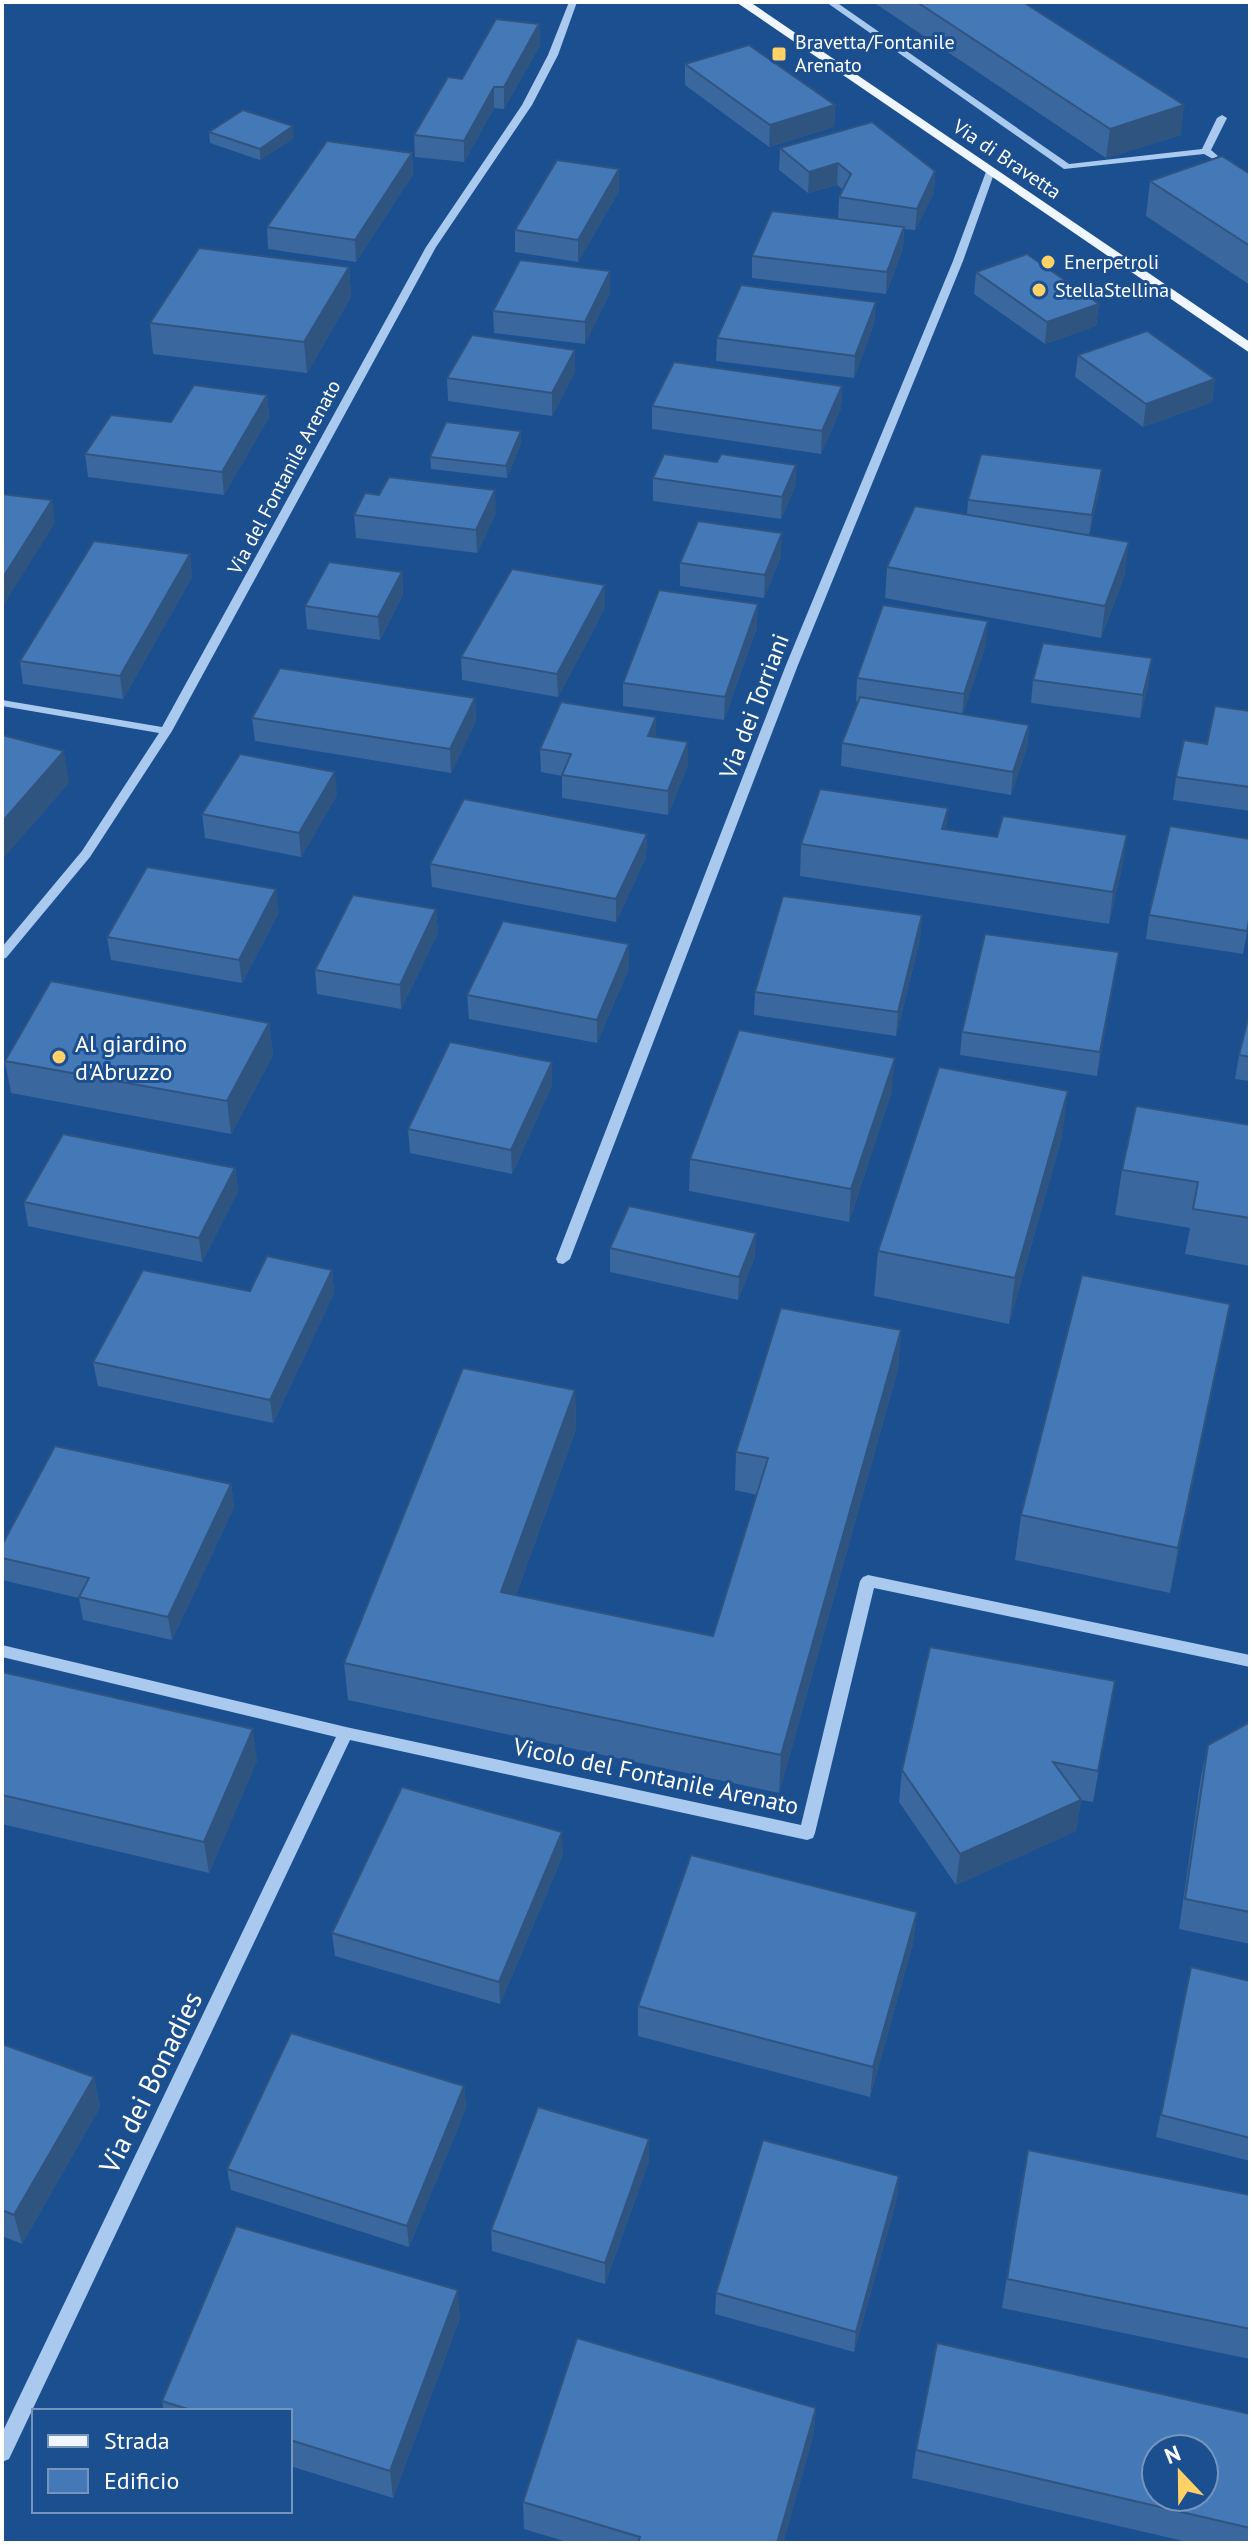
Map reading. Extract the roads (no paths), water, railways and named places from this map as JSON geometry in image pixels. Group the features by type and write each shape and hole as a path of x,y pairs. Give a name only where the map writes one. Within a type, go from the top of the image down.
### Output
{"main road":[{"name":"Via di Bravetta","path":"742,2 1250,349"}],"street":[{"name":"Via del Fontanile Arenato","path":"2,955 86,854 166,731 431,247 527,105 553,55 573,2"},
{"path":"830,2 1067,167 1206,151 1228,166"},
{"path":"1206,151 1222,118"},
{"name":"Via dei Torriani","path":"563,1259 792,665 958,261 990,171"},
{"path":"2,703 166,731"},
{"name":"Vicolo del Fontanile Arenato","path":"2,1651 346,1733 807,1833 868,1581 1250,1661"},
{"name":"Via dei Bonadies","path":"2,2453 346,1733"}],"place":[{"name":"Bravetta/Fontanile Arenato","path":"779,54"},
{"name":"Enerpetroli","path":"1048,262"},
{"name":"StellaStellina","path":"1039,290"},
{"name":"Al giardino d'Abruzzo","path":"59,1057"}]}
